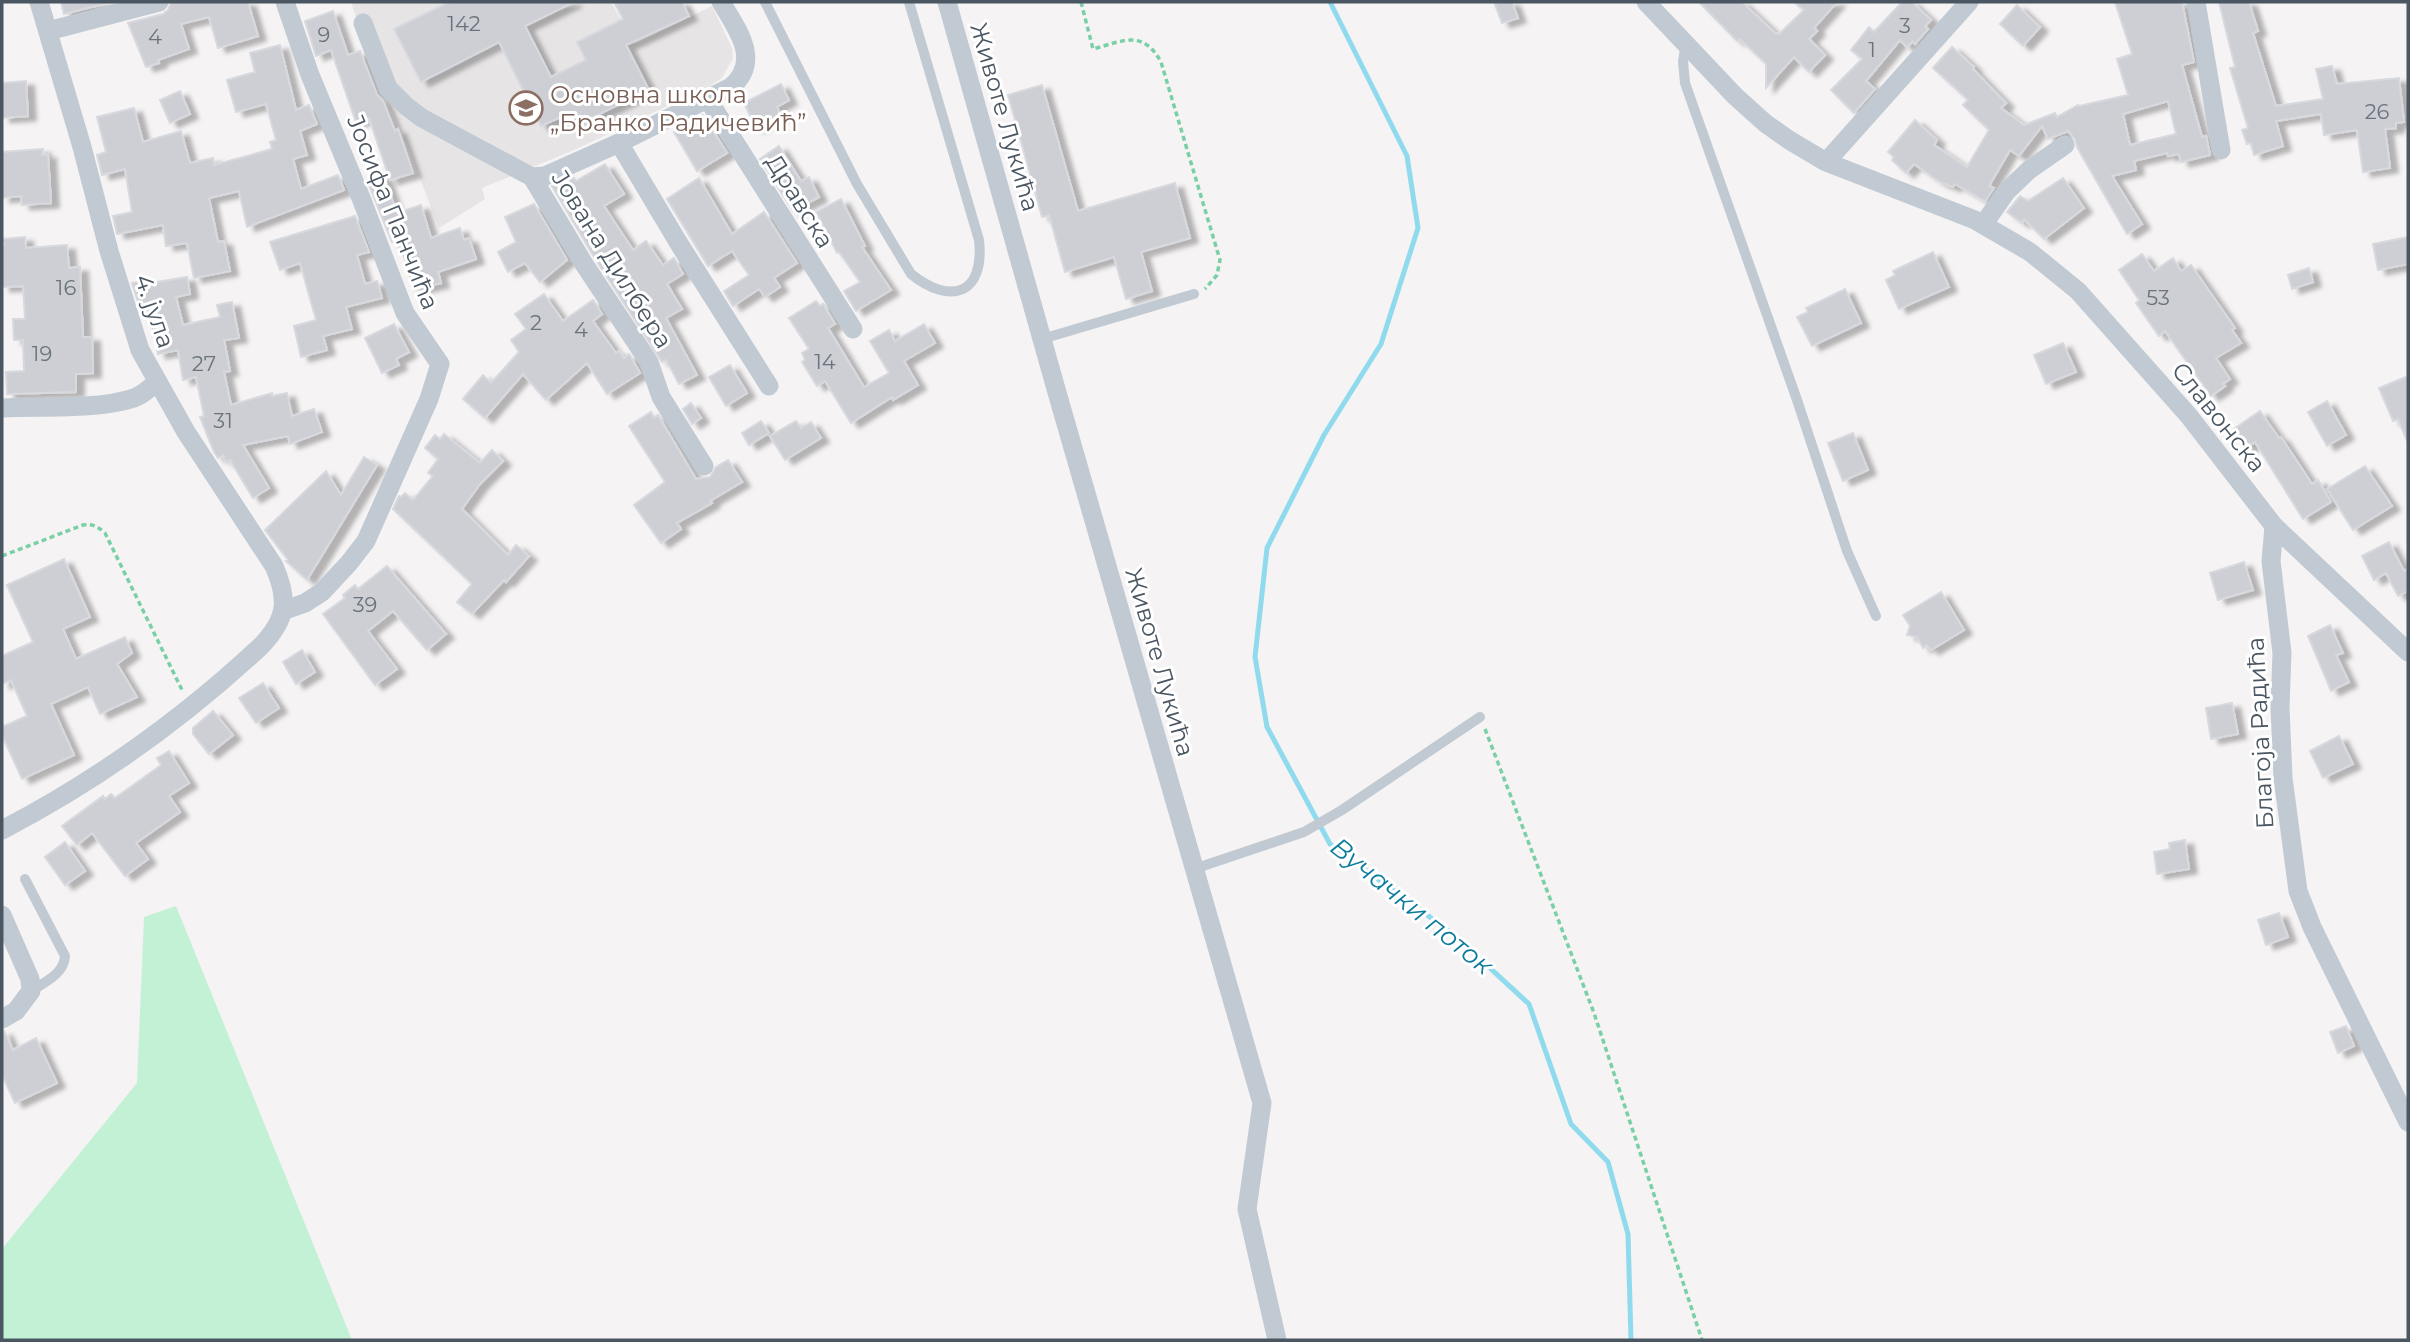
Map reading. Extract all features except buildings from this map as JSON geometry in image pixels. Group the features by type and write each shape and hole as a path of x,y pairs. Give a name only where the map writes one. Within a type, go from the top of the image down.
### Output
{"street":[{"name":"4. јула","path":"39,2 140,350 186,432 274,566 282,584 285,610"},
{"path":"48,31 159,2"},
{"name":"Јосифа Панчића","path":"285,2 310,75 405,313 440,364 429,399 366,541 321,592 305,603 285,610"},
{"path":"532,177 545,176 620,143 739,81 747,59 742,42 721,2"},
{"name":"Животе Лукића","path":"947,2 1262,1103 1247,1209 1278,1340"},
{"name":"Славонска","path":"1646,2 1735,96 1765,123 1826,162 1932,202 1983,225 2030,252 2078,291 2189,416 2274,526 2408,653"},
{"path":"1826,162 1969,2"},
{"path":"2196,2 2221,150"},
{"name":"Јована Дилбера","path":"363,23 388,88 406,106 422,118 532,177 584,264 649,362 661,397 704,466"},
{"name":"Дравска","path":"707,99 853,329"},
{"path":"620,143 678,242 769,386"},
{"path":"1983,225 2006,192 2029,170 2064,145"},
{"path":"2,408 124,401 144,394 157,382"},
{"name":"Благоја Радића","path":"2274,526 2271,561 2283,653 2280,707 2283,778 2298,891 2312,927 2408,1122"},
{"path":"2,830 125,757 261,646 271,636 285,610"},
{"path":"2,915 30,979 31,991 16,1011 2,1019"}],"lane":[{"path":"765,2 857,184 911,274 924,285 953,292 968,287 976,278 981,254 979,240 909,2"},
{"path":"1686,44 1683,61 1685,83 1797,400 1847,551 1876,616"},
{"path":"1042,338 1194,294"},
{"path":"1194,869 1308,830 1480,717"},
{"path":"25,879 65,956 64,965 58,973 31,991"}],"path":[{"path":"1081,2 1093,49 1121,41 1140,40 1148,43 1161,62 1220,260 1217,275 1207,288 1194,294"},
{"path":"2,556 83,525 93,524 99,528 105,533 190,706"},
{"path":"1480,717 1594,1013 1702,1340"}],"shaded area":[{"name":"Основна школа „Бранко Радичевић”","path":"351,2 611,2 635,44 712,6 732,48 733,58 722,78 710,86 574,150 482,188 485,199 439,228 408,147 379,85"}],"green space":[{"path":"176,906 352,1340 2,1340 2,1249 137,1083 144,917"}],"waterway":[{"name":"Вучачки поток","path":"1330,2 1407,156 1418,228 1381,344 1324,435 1267,548 1255,657 1267,727 1330,844 1453,934 1529,1004 1571,1124 1608,1162 1628,1234 1631,1340"}],"place":[{"name":"Основна школа „Бранко Радичевић”","path":"526,108"}]}
